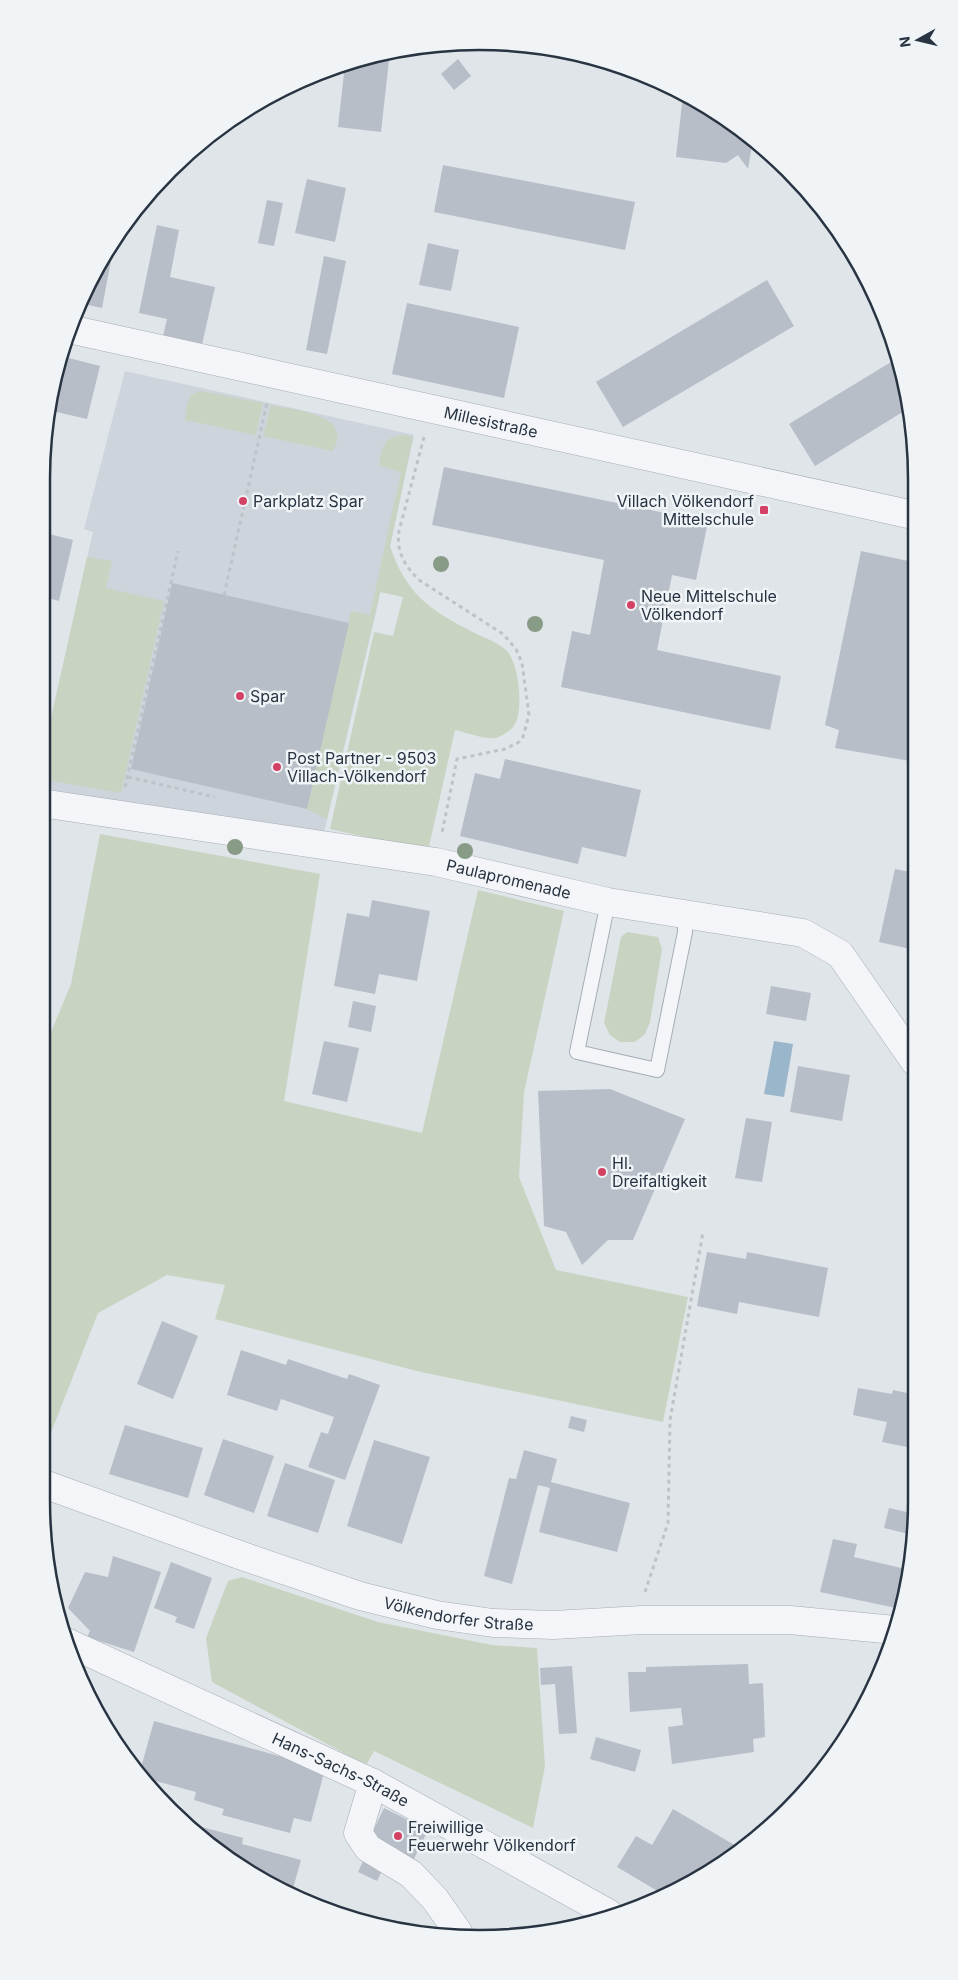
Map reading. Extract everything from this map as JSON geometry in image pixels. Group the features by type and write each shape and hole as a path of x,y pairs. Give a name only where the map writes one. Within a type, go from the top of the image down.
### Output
{"street":[{"name":"Millesistraße","path":"77,331 908,514"},
{"name":"Paulapromenade","path":"50,804 436,862 608,902 803,933 840,954 908,1052"},
{"name":"Völkendorfer Straße","path":"50,1487 360,1596 437,1615 493,1623 554,1625 642,1620 790,1620 888,1629"},
{"name":"Hans-Sachs-Straße","path":"76,1646 373,1783 604,1911"},
{"path":"373,1783 358,1833 368,1848 411,1874 435,1900 456,1929"}],"lane":[{"path":"608,902 577,1052 657,1070 685,932 685,914"}],"path":[{"path":"224,595 267,400"},
{"path":"425,434 399,531 398,546 402,558 409,570 419,580 503,634 516,649 522,663 529,715 526,730 518,742 505,749 457,759 436,862"},
{"path":"119,815 178,551"},
{"path":"128,777 223,799"},
{"path":"642,1620 644,1594 668,1523 670,1420 703,1232"}],"shaded area":[{"path":"125,371 414,435 375,617 323,837 50,790 50,723 93,532 84,529"}],"green space":[{"path":"201,391 263,403 256,435 185,420 190,398 196,392"},
{"path":"271,405 308,412 327,420 337,432 333,451 263,436"},
{"path":"396,436 413,437 390,546 396,562 411,588 431,607 456,623 505,649 514,663 519,695 518,715 515,725 502,735 496,738 487,738 455,730 428,851 330,829 374,632 393,636 403,597 380,592 327,819 307,809 351,611 370,615 401,472 379,466 381,454 387,441"},
{"path":"87,557 112,561 106,588 164,601 121,793 50,781 50,723"},
{"path":"100,834 320,874 284,1101 422,1133 478,890 564,911 524,1092 519,1177 556,1270 688,1297 663,1422 421,1372 215,1319 225,1285 167,1275 98,1313 50,1435 50,1034 71,984"},
{"path":"627,932 658,937 662,949 650,1022 645,1034 635,1042 620,1042 610,1035 604,1023 621,937"},
{"path":"242,1577 378,1622 492,1645 537,1648 545,1766 533,1828 374,1751 366,1765 212,1682 206,1638 228,1581"}],"water":[{"path":"774,1041 793,1044 784,1097 764,1094"}],"building":[{"path":"458,59 471,76 454,90 441,74"},
{"path":"389,60 381,132 338,127 344,72"},
{"path":"682,101 717,122 752,148 748,169 738,155 726,163 676,157"},
{"path":"443,165 635,202 625,250 434,212"},
{"path":"307,179 346,188 335,242 295,233"},
{"path":"267,200 283,203 274,246 258,243"},
{"path":"157,225 179,230 170,277 215,287 201,349 162,340 167,319 139,313"},
{"path":"428,243 459,250 451,291 419,285"},
{"path":"324,256 346,261 327,354 306,350"},
{"path":"112,257 102,308 87,305"},
{"path":"767,280 794,326 623,427 596,382"},
{"path":"407,303 519,327 504,398 392,374"},
{"path":"68,358 100,366 87,419 56,412"},
{"path":"891,362 902,412 815,466 789,424"},
{"name":"Neue Mittelschule Völkendorf","path":"444,467 708,522 696,580 672,575 657,650 781,676 770,730 561,687 572,631 590,635 604,560 432,525"},
{"path":"50,534 73,540 59,601 50,598"},
{"path":"861,551 908,561 908,761 835,748 839,730 825,725"},
{"name":"Spar","path":"172,583 349,623 307,809 131,769"},
{"path":"505,759 641,790 626,857 582,847 578,864 460,836 475,773 500,779"},
{"path":"895,869 908,872 908,948 879,942"},
{"path":"372,900 430,911 417,981 379,974 375,994 334,986 347,913 369,917"},
{"path":"771,986 811,993 806,1021 766,1014"},
{"path":"353,1001 376,1006 371,1032 348,1027"},
{"path":"324,1041 359,1048 347,1102 312,1094"},
{"path":"798,1066 850,1075 842,1121 790,1112"},
{"name":"Hl. Dreifaltigkeit","path":"610,1089 685,1119 633,1240 608,1240 582,1265 566,1232 544,1226 538,1091"},
{"path":"746,1118 772,1122 762,1182 735,1178"},
{"path":"707,1252 746,1259 747,1252 828,1268 819,1317 739,1302 737,1314 697,1306"},
{"path":"162,1321 198,1336 173,1399 137,1384"},
{"path":"241,1350 286,1365 288,1359 347,1379 349,1374 380,1385 345,1480 308,1467 321,1432 328,1434 334,1417 281,1399 277,1411 227,1395"},
{"path":"858,1388 892,1394 893,1390 908,1393 908,1447 882,1442 887,1422 853,1415"},
{"path":"571,1416 587,1420 584,1432 568,1428"},
{"path":"125,1425 203,1448 188,1498 109,1474"},
{"path":"223,1439 274,1456 254,1513 204,1495"},
{"path":"374,1440 430,1457 402,1544 347,1526"},
{"path":"524,1450 557,1459 551,1482 630,1503 617,1552 539,1532 550,1488 538,1485 512,1584 484,1576 509,1478 516,1479"},
{"path":"285,1463 335,1480 318,1533 267,1516"},
{"path":"889,1508 908,1512 907,1533 884,1528"},
{"path":"833,1539 857,1544 854,1557 902,1568 894,1608 820,1592"},
{"path":"113,1556 161,1572 134,1652 87,1637 90,1631 68,1608 85,1572 108,1577"},
{"path":"171,1562 212,1578 194,1629 175,1622 177,1617 154,1608"},
{"path":"748,1664 749,1684 763,1683 765,1737 753,1739 754,1752 672,1764 668,1727 683,1725 681,1708 630,1712 628,1672 646,1672 646,1667"},
{"path":"572,1666 577,1733 559,1734 555,1684 541,1685 540,1668"},
{"path":"154,1721 325,1769 311,1822 294,1818 290,1833 222,1815 224,1809 194,1800 196,1792 153,1780 142,1765"},
{"path":"596,1737 641,1750 635,1772 590,1759"},
{"name":"Freiwillige Feuerwehr Völkendorf","path":"384,1808 428,1830 412,1863 368,1842"},
{"path":"673,1809 735,1845 694,1873 657,1891 617,1867 636,1836 652,1845"},
{"path":"199,1826 243,1838 242,1844 301,1860 293,1888 264,1873 241,1858"},
{"path":"363,1861 383,1869 377,1881 358,1872"}],"place":[{"name":"Parkplatz Spar","path":"243,501"},
{"name":"Villach Völkendorf Mittelschule","path":"764,510"},
{"name":"Neue Mittelschule Völkendorf","path":"631,605"},
{"name":"Spar","path":"240,696"},
{"name":"Post Partner - 9503 Villach-Völkendorf","path":"277,767"},
{"name":"Hl. Dreifaltigkeit","path":"602,1172"},
{"name":"Freiwillige Feuerwehr Völkendorf","path":"398,1836"}]}
